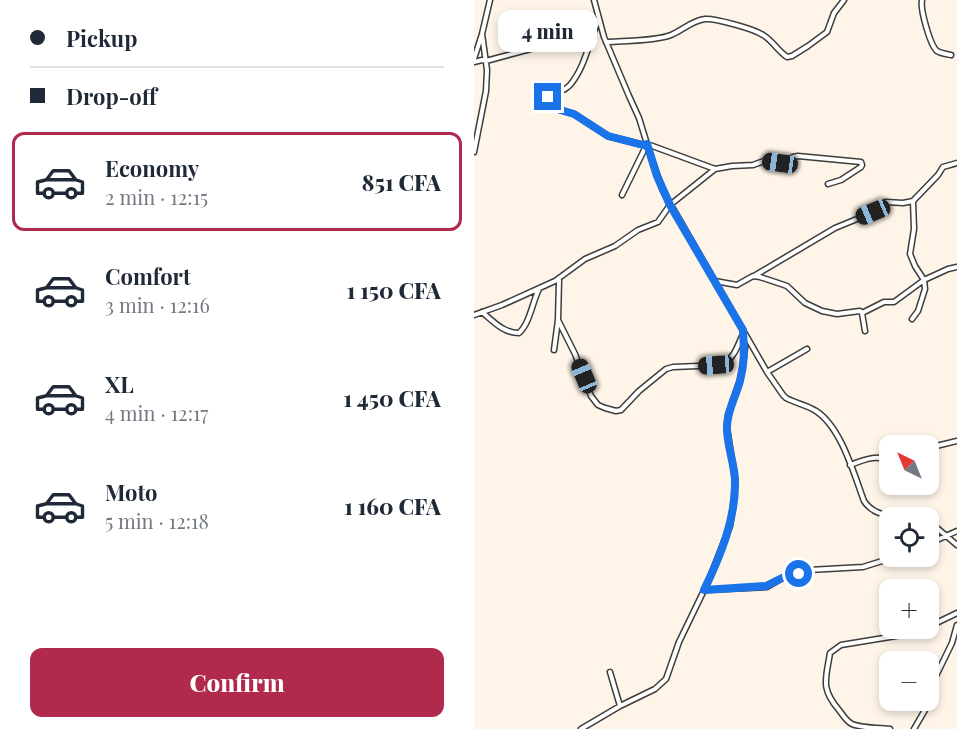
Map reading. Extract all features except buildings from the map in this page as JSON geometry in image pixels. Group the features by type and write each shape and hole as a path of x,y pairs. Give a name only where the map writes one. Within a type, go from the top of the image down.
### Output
{"street":[{"path":"490,0 474,61 486,61 534,48 534,40 599,19"},
{"path":"594,0 606,42 639,118 657,176 670,205 767,372 784,397 815,410 831,425 840,439 864,501 868,508 879,514"},
{"path":"606,42 671,35 703,19 709,19 763,34 775,48 787,57 792,56 827,32 834,14 844,0"},
{"path":"922,0 922,13 933,46 938,52 951,55"},
{"path":"599,19 594,29 591,45 576,76 570,86 546,99 547,106 574,114 608,136 647,145 715,169"},
{"path":"474,152 486,91 486,61 482,34"},
{"path":"622,195 647,145"},
{"path":"474,315 559,279 585,259 615,246 638,230 658,222 670,205 715,169 753,165 764,161 786,163 798,156 861,162 861,167 841,180 828,184"},
{"path":"714,281 737,285 835,228 873,212 886,202 913,201 938,175 943,166 957,163"},
{"path":"912,319 918,311 925,289 924,280 910,254 914,229 913,201"},
{"path":"753,276 787,286 805,303 822,311 837,314 856,311 862,313 884,302 894,302 924,280 957,267"},
{"path":"554,350 558,320 559,279"},
{"path":"482,312 503,329 519,333 526,324 539,288"},
{"path":"862,313 865,332"},
{"path":"558,320 575,354 591,396 598,405 616,411 621,410 666,369 723,365 735,354 743,332"},
{"path":"581,729 655,689 666,679 679,642 704,590 730,526 734,500 735,479 727,428 728,416 743,364 745,348 743,332"},
{"path":"767,372 807,349"},
{"path":"939,445 957,441"},
{"path":"850,465 879,457"},
{"path":"939,530 957,546"},
{"path":"939,539 957,531"},
{"path":"704,590 766,586 786,576 809,570 863,567 879,562"},
{"path":"939,622 957,613"},
{"path":"939,670 952,643 957,625"},
{"path":"879,639 841,645 830,653 825,685 835,706 854,725 890,729"},
{"path":"610,672 620,706"},
{"path":"914,729 924,711"}],"route":[{"path":"548,97 547,106 574,114 608,136 647,146 647,144 657,176 670,205 743,330 745,348 743,364 728,416 727,428 735,479 734,500 730,526 704,590 766,586 786,576 799,574"}]}
